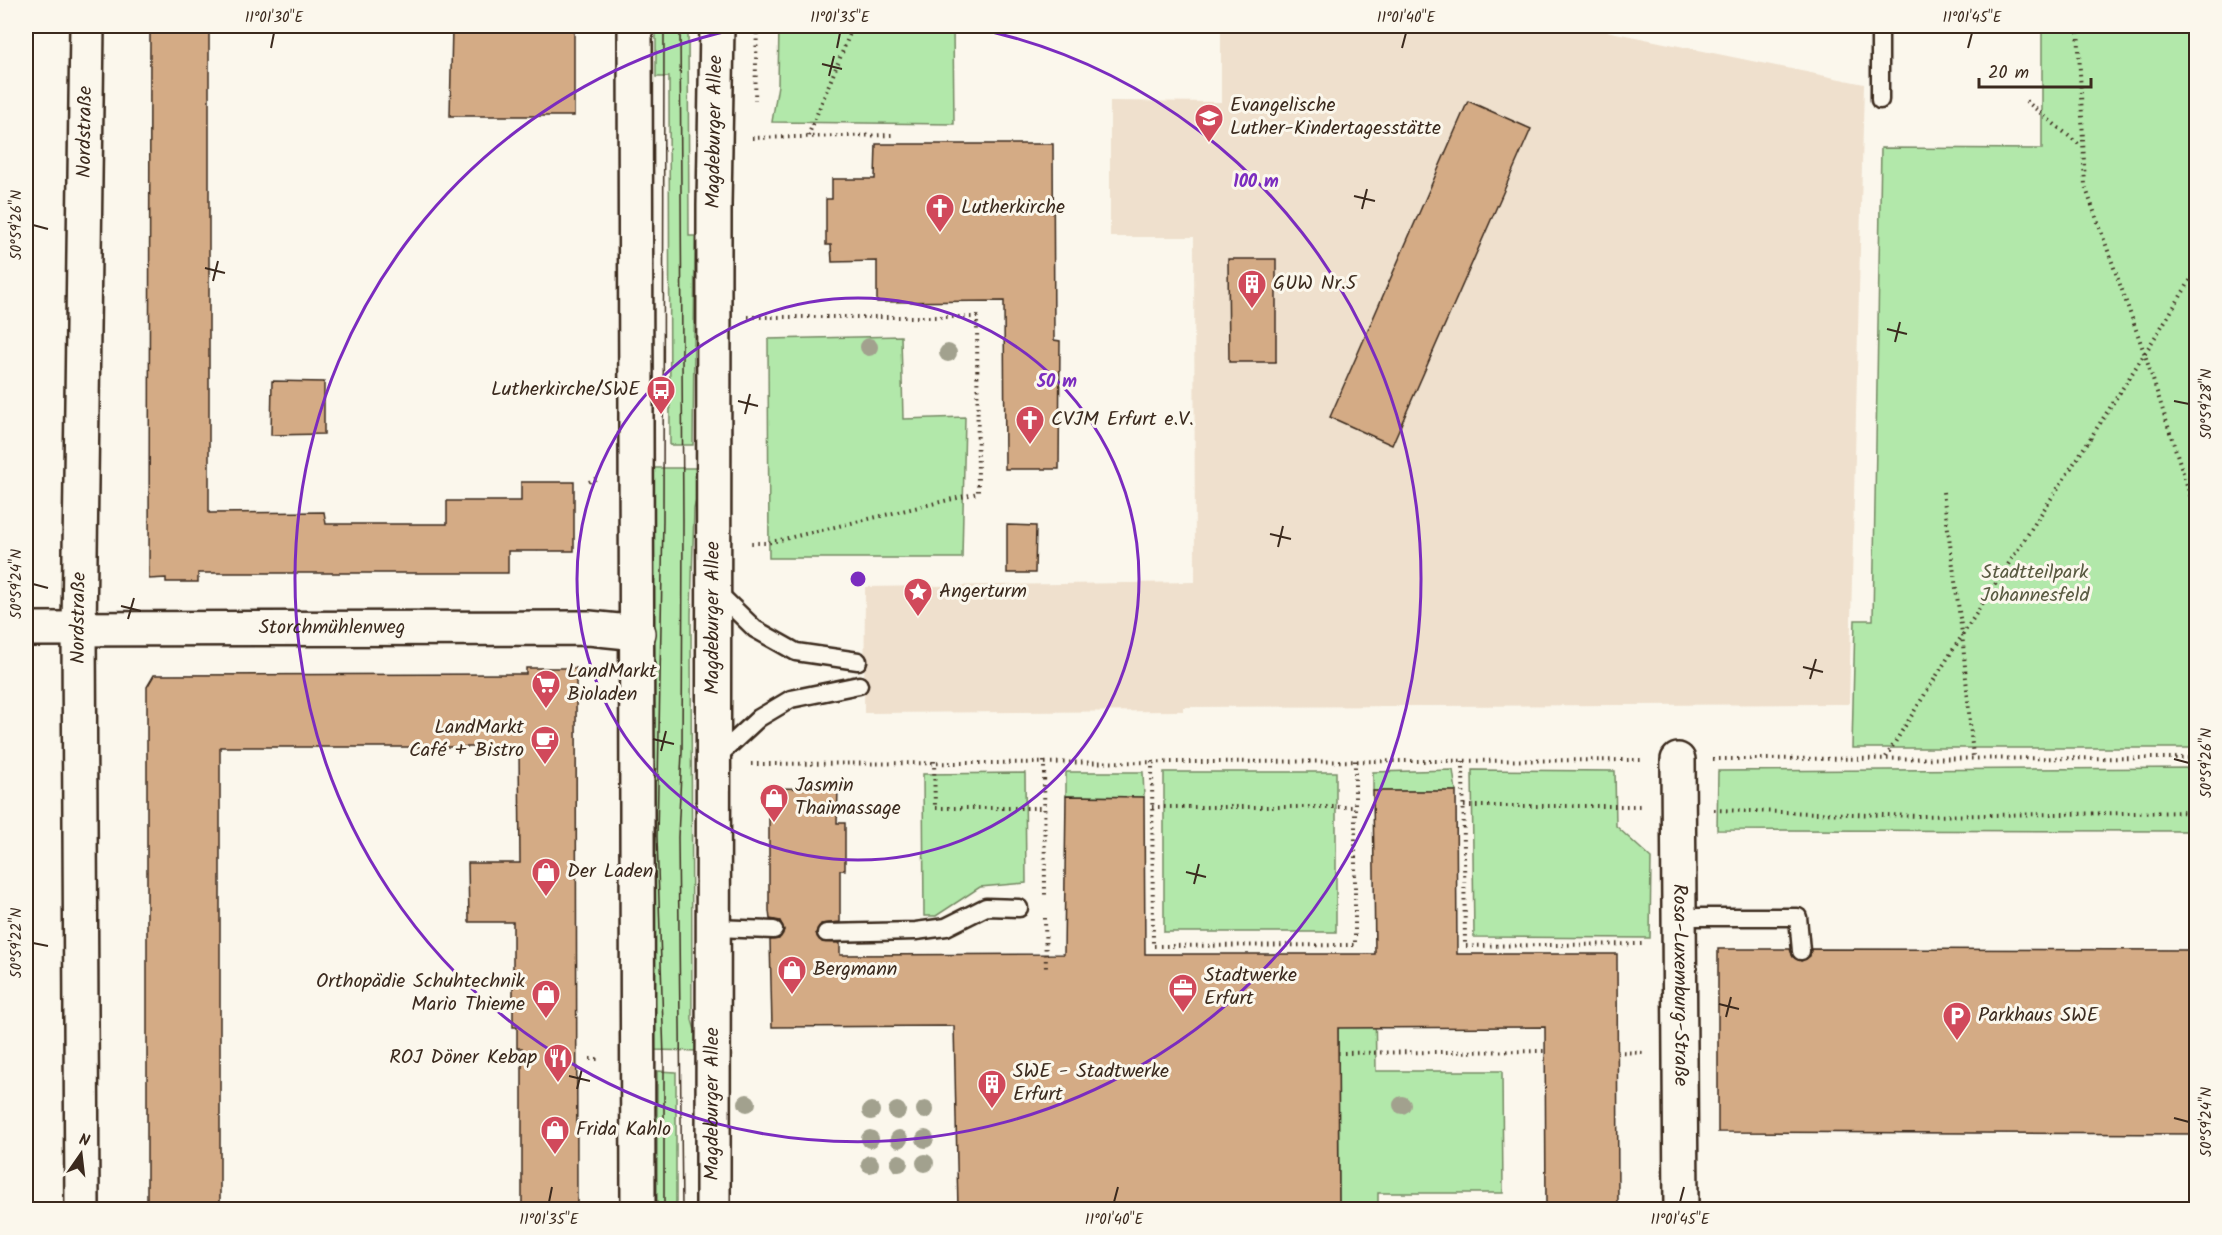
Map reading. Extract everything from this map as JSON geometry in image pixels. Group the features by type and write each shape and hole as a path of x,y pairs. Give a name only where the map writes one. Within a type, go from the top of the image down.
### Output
{"main road":[{"name":"Nordstraße","path":"82,1209 79,630 87,26"},
{"path":"635,26 638,1209"},
{"name":"Magdeburger Allee","path":"713,1209 714,317 717,26"},
{"name":"Storchmühlenweg","path":"26,629 589,628 638,633"},
{"name":"Rosa-Luxemburg-Straße","path":"1678,760 1681,1209"}],"lane":[{"path":"1880,26 1880,100"},
{"path":"714,589 755,629 796,652 858,661"},
{"path":"714,763 759,718 791,699 859,685"},
{"path":"826,933 916,931 946,927 986,907 1019,908"},
{"path":"1678,930 1798,917 1801,951"},
{"path":"714,928 774,930"}],"path":[{"path":"808,136 853,26"},
{"path":"2078,26 2081,146 2085,186 2145,355 2196,513"},
{"path":"2026,101 2081,146"},
{"path":"751,138 892,135"},
{"path":"1886,757 1962,633 2145,355 2196,271"},
{"path":"714,317 977,317 978,493 767,543 743,544"},
{"path":"1943,492 1962,633 1973,757"},
{"path":"714,763 1678,760 1886,757 2196,758"},
{"path":"1152,761 1153,946 1165,946 1355,945 1355,760"},
{"path":"1463,760 1465,946 1678,930"},
{"path":"934,761 934,808 1044,808"},
{"path":"1044,761 1045,905"},
{"path":"1464,806 1678,806 1725,811 1919,816 2196,812"},
{"path":"1152,807 1355,807"},
{"path":"1045,916 1046,971"},
{"path":"1338,1053 1545,1051"}],"shaded area":[{"path":"1221,26 1582,26 1864,84 1849,704 1183,707 1183,711 864,713 865,587 1195,582 1194,237 1110,237 1110,101 1221,102"}],"green space":[{"path":"656,26 688,26 689,236 695,236 693,445 670,445 669,77 656,77"},
{"path":"779,26 953,26 954,124 772,122 778,85"},
{"name":"Stadtteilpark Johannesfeld","path":"2042,26 2196,26 2196,748 1852,748 1855,620 1873,620 1881,148 2042,149"},
{"path":"901,336 903,419 965,417 962,558 769,558 768,339"},
{"path":"643,468 702,468 694,509 691,614 692,1020 701,1051 651,1050"},
{"path":"2196,768 2196,831 1717,830 1718,771"},
{"path":"1453,770 1456,791 1373,791 1373,772"},
{"path":"1472,770 1615,771 1616,826 1651,858 1650,938 1474,937"},
{"path":"1066,772 1143,772 1144,797 1066,796"},
{"path":"1164,772 1336,772 1336,932 1164,932"},
{"path":"1025,773 1026,883 980,887 936,916 924,916 923,774"},
{"path":"1375,997 1376,1071 1502,1071 1503,1193 1378,1193 1378,1209 1339,1209 1338,998"},
{"path":"657,1071 676,1072 676,1209 657,1209"}],"building":[{"path":"150,26 209,26 209,513 324,512 326,524 447,524 447,501 521,501 521,482 574,482 574,551 508,551 508,573 198,573 198,582 166,582 166,578 149,579"},
{"path":"515,26 574,26 574,116 450,116 452,27 515,28"},
{"path":"1468,101 1531,129 1392,445 1330,417"},
{"name":"Lutherkirche","path":"876,144 1053,144 1054,340 1060,341 1059,469 1005,469 1004,301 877,302 877,261 832,262 831,245 826,245 826,199 832,199 832,179 875,179"},
{"name":"GUW Nr.5","path":"1228,259 1276,259 1276,362 1229,362"},
{"path":"272,381 324,382 324,434 271,435"},
{"path":"1007,525 1036,526 1035,573 1007,573"},
{"path":"526,668 576,668 577,1209 522,1209 522,1048 517,1048 517,1027 513,1027 513,922 469,922 468,863 520,863 519,747 220,747 220,1209 147,1209 147,687 154,675 526,674"},
{"name":"Stadtwerke Erfurt","path":"769,788 838,789 837,823 845,823 845,870 840,870 840,922 821,924 816,933 822,942 840,943 840,955 1064,954 1066,796 1144,797 1145,954 1375,954 1373,791 1456,791 1457,954 1617,954 1618,1209 1546,1209 1545,1027 1338,1028 1339,1209 958,1209 954,1026 772,1027 770,940 779,939 784,930 780,921 770,919 769,911"},
{"name":"Parkhaus SWE","path":"1718,949 1790,949 1793,957 1801,961 1810,956 1811,949 2196,950 2196,1134 1718,1132"}],"tram line":[{"path":"664,26 663,520 657,837 664,1058 664,1210"},
{"path":"680,26 683,521 682,752 678,837 682,1210"}],"place":[{"name":"Evangelische Luther-Kindertagesstätte","path":"1209,144"},
{"name":"Lutherkirche","path":"940,234"},
{"name":"GUW Nr.5","path":"1252,310"},
{"name":"Lutherkirche/SWE","path":"661,416"},
{"name":"CVJM Erfurt e.V.","path":"1030,446"},
{"name":"Angerturm","path":"918,618"},
{"name":"LandMarkt Bioladen","path":"546,710"},
{"name":"LandMarkt Café + Bistro","path":"545,766"},
{"name":"Jasmin Thaimassage","path":"774,824"},
{"name":"Der Laden","path":"546,898"},
{"name":"Bergmann","path":"792,996"},
{"name":"Stadtwerke Erfurt","path":"1183,1014"},
{"name":"Orthopädie Schuhtechnik Mario Thieme","path":"546,1020"},
{"name":"Parkhaus SWE","path":"1957,1042"},
{"name":"ROJ Döner Kebap","path":"558,1084"},
{"name":"SWE - Stadtwerke Erfurt","path":"992,1110"},
{"name":"Frida Kahlo","path":"555,1156"}]}
